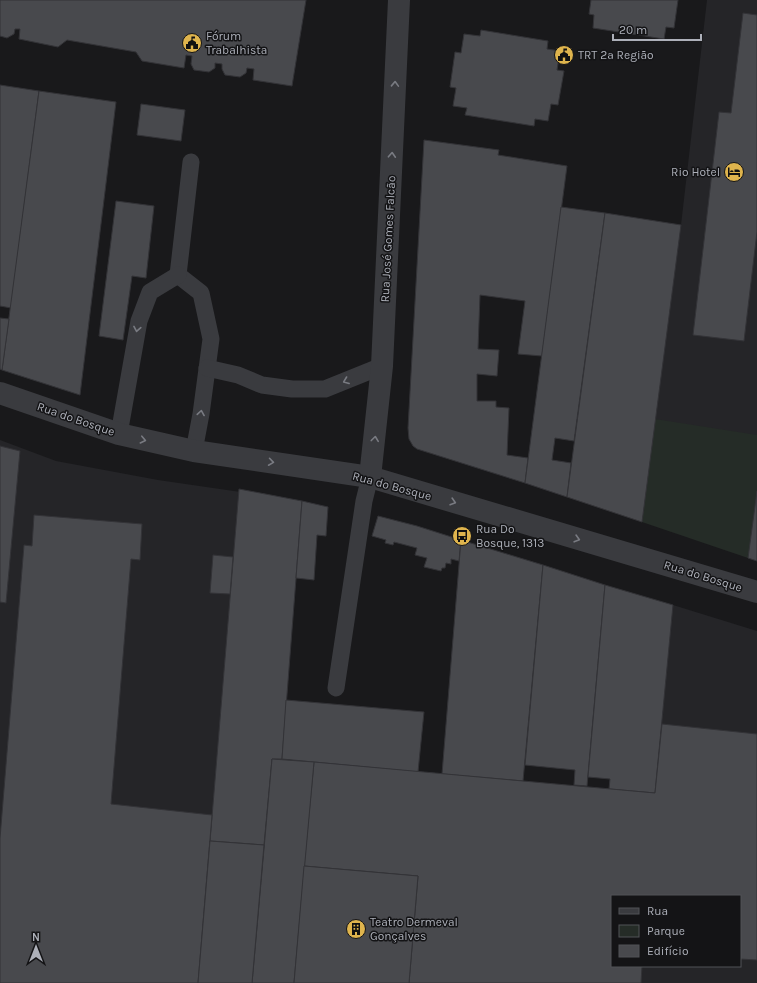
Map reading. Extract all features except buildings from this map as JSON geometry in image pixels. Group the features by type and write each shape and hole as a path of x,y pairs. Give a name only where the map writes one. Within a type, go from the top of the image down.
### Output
{"street":[{"name":"Rua José Gomes Falcão","path":"370,478 382,366 399,0"},
{"name":"Rua do Bosque","path":"0,393 119,434 194,451 370,478 757,592"}],"lane":[{"path":"178,275 191,162"},
{"path":"178,275 201,293 211,339 201,414 194,451"},
{"path":"119,434 139,321 150,292 178,275"},
{"path":"207,368 238,375 262,385 292,390 325,389 382,366"},
{"path":"336,688 364,501 370,478"}],"shaded area":[{"path":"707,0 757,0 757,491 642,522 681,225"},
{"path":"0,440 56,461 158,480 302,501 282,759 655,793 673,605 757,631 757,983 0,983"}],"green space":[{"path":"655,419 757,435 757,491 748,558 642,522"}],"place":[{"name":"Fórum Trabalhista","path":"192,43"},
{"name":"TRT 2ª Região","path":"564,55"},
{"name":"Rio Hotel","path":"734,172"},
{"name":"Rua Do Bosque, 1313","path":"462,536"},
{"name":"Teatro Dermeval Gonçalves","path":"356,929"}]}
